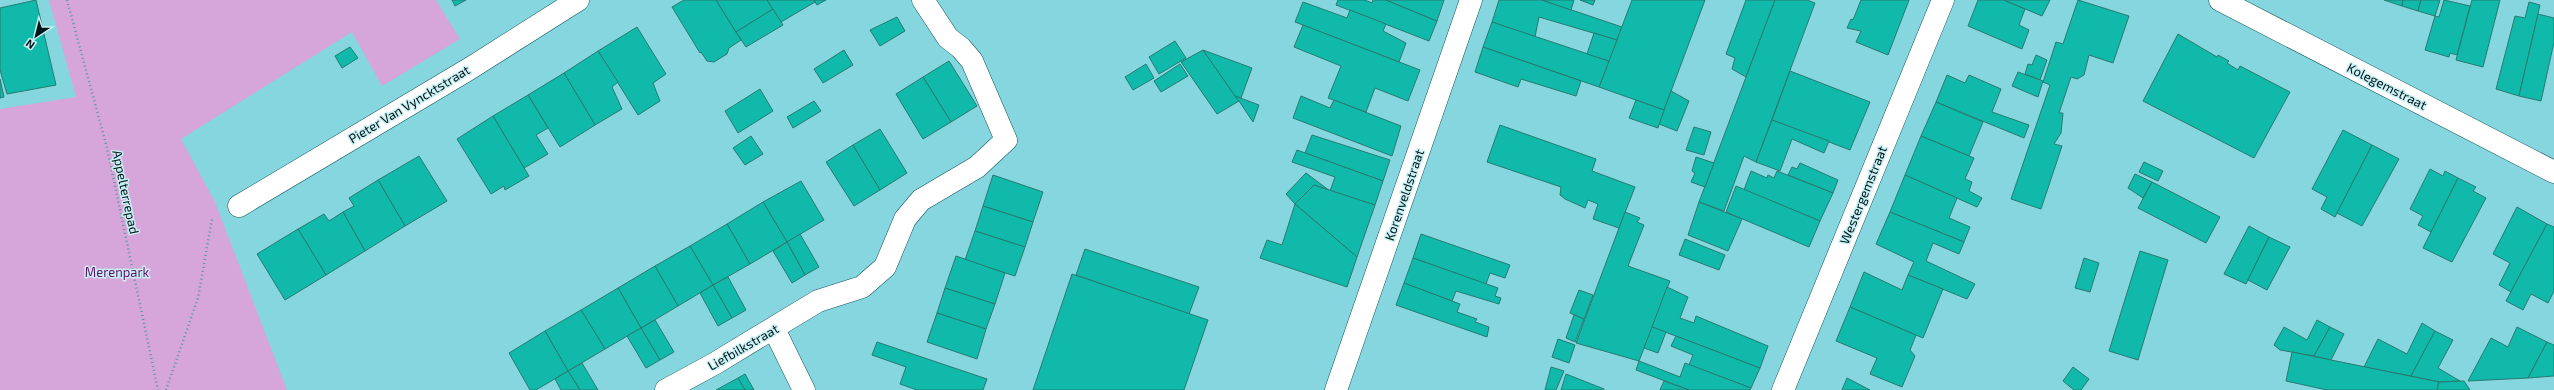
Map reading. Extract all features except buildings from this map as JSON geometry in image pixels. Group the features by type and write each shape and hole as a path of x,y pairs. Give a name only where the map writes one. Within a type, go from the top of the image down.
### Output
{"street":[{"name":"Pieter Van Vyncktstraat","path":"239,206 456,76 578,0"},
{"name":"Liefbilkstraat","path":"666,390 774,329 818,301 862,287 885,267 905,219 921,200 976,167 1006,140 972,61 961,48 948,38 923,0"},
{"name":"Korenveldstraat","path":"1336,390 1471,0"},
{"name":"Westergemstraat","path":"1783,390 1943,0"},
{"name":"Kolegemstraat","path":"2220,0 2554,172"},
{"path":"774,329 804,390"}],"path":[{"name":"Appelterrepad","path":"67,0 107,148 158,390"},
{"path":"166,390 198,298 212,218 239,206"}],"green space":[{"name":"Merenpark","path":"49,0 436,0 460,39 382,86 352,32 181,139 215,202 287,390 0,390 0,109 76,97"}]}
